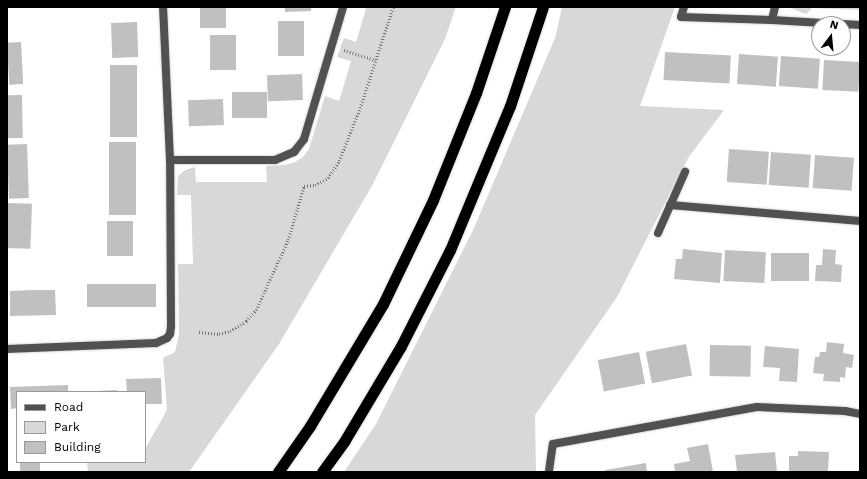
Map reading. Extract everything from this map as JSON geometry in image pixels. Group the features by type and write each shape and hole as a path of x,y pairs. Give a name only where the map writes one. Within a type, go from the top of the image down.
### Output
{"highway":[{"path":"278,472 310,426 383,304 433,200 476,93 505,7"},
{"path":"322,472 344,440 400,346 450,250 510,106 543,7"}],"street":[{"path":"7,350 79,345 156,344 170,334 170,160 163,7"},
{"path":"170,160 275,160 294,152 304,139 343,7"},
{"path":"684,7 681,18 811,22"},
{"path":"772,20 775,7"},
{"path":"658,233 685,172"},
{"path":"670,205 860,221"},
{"path":"549,471 553,444 757,407 845,411 860,414"}],"path":[{"path":"199,332 218,334 230,331 246,321 256,310 288,240 304,186 315,185 328,178 339,161 360,108 393,7"},
{"path":"340,49 375,60"}],"green space":[{"path":"362,7 456,7 445,39 373,184 279,344 189,472 88,472 87,463 146,463 146,447 167,410 163,358 175,352 179,334 178,264 193,264 191,195 177,195 178,176 185,170 195,167 196,182 267,182 266,166 285,165 295,162 303,157 309,149 325,96 339,101 351,61 337,57 344,38 356,42 366,9"},
{"path":"562,7 675,7 640,106 724,110 688,158 617,297 535,415 536,472 344,472 376,424 474,228 555,38"},
{"path":"788,7 860,7 860,10 812,8 806,14"}],"building":[{"path":"200,7 226,7 226,28 200,28"},
{"path":"285,7 311,7 311,11 285,12"},
{"path":"278,21 304,21 304,56 278,56"},
{"path":"137,22 138,57 112,58 111,23"},
{"path":"210,35 236,35 236,70 210,70"},
{"path":"21,42 23,84 9,85 7,43"},
{"path":"665,52 731,55 729,83 664,80"},
{"path":"739,54 778,57 776,87 737,84"},
{"path":"781,56 820,59 818,89 779,86"},
{"path":"824,60 860,62 858,92 822,90"},
{"path":"110,65 137,65 137,137 110,137"},
{"path":"302,74 303,100 268,101 267,75"},
{"path":"232,92 267,92 267,118 232,118"},
{"path":"7,95 22,95 23,138 8,138"},
{"path":"223,99 224,125 189,126 188,100"},
{"path":"109,142 136,142 136,215 109,215"},
{"path":"27,144 29,198 9,199 7,145"},
{"path":"729,149 769,152 767,185 727,182"},
{"path":"771,152 811,155 809,188 769,185"},
{"path":"815,155 854,158 852,191 813,188"},
{"path":"7,203 32,204 30,249 7,248"},
{"path":"107,221 133,221 133,256 107,256"},
{"path":"683,249 722,253 720,283 674,279 676,259 682,259"},
{"path":"823,249 836,250 835,264 842,265 841,282 815,281 816,265 822,265"},
{"path":"725,250 766,252 764,283 723,281"},
{"path":"771,253 809,253 809,281 771,281"},
{"path":"87,284 156,284 156,307 87,307"},
{"path":"55,290 56,315 10,316 10,291"},
{"path":"827,342 844,344 843,353 854,355 852,368 846,367 845,378 840,377 840,382 823,381 824,374 813,373 815,357 819,357 820,352 826,352"},
{"path":"686,344 692,375 652,383 646,352"},
{"path":"710,345 751,346 750,377 709,376"},
{"path":"765,346 799,349 797,382 779,381 780,368 763,367"},
{"path":"639,352 645,383 604,391 598,360"},
{"path":"161,378 162,404 146,404 146,391 127,391 126,379"},
{"path":"68,385 68,391 16,391 16,408 11,409 10,387"},
{"path":"117,390 117,391 96,391"},
{"path":"708,444 713,472 675,472 674,464 690,461 687,448"},
{"path":"798,451 829,452 828,472 789,472 789,456 798,456"},
{"path":"775,452 777,472 737,472 735,455"},
{"path":"20,463 40,463 40,472 20,472"},
{"path":"646,463 647,472 606,472 605,470"}]}
